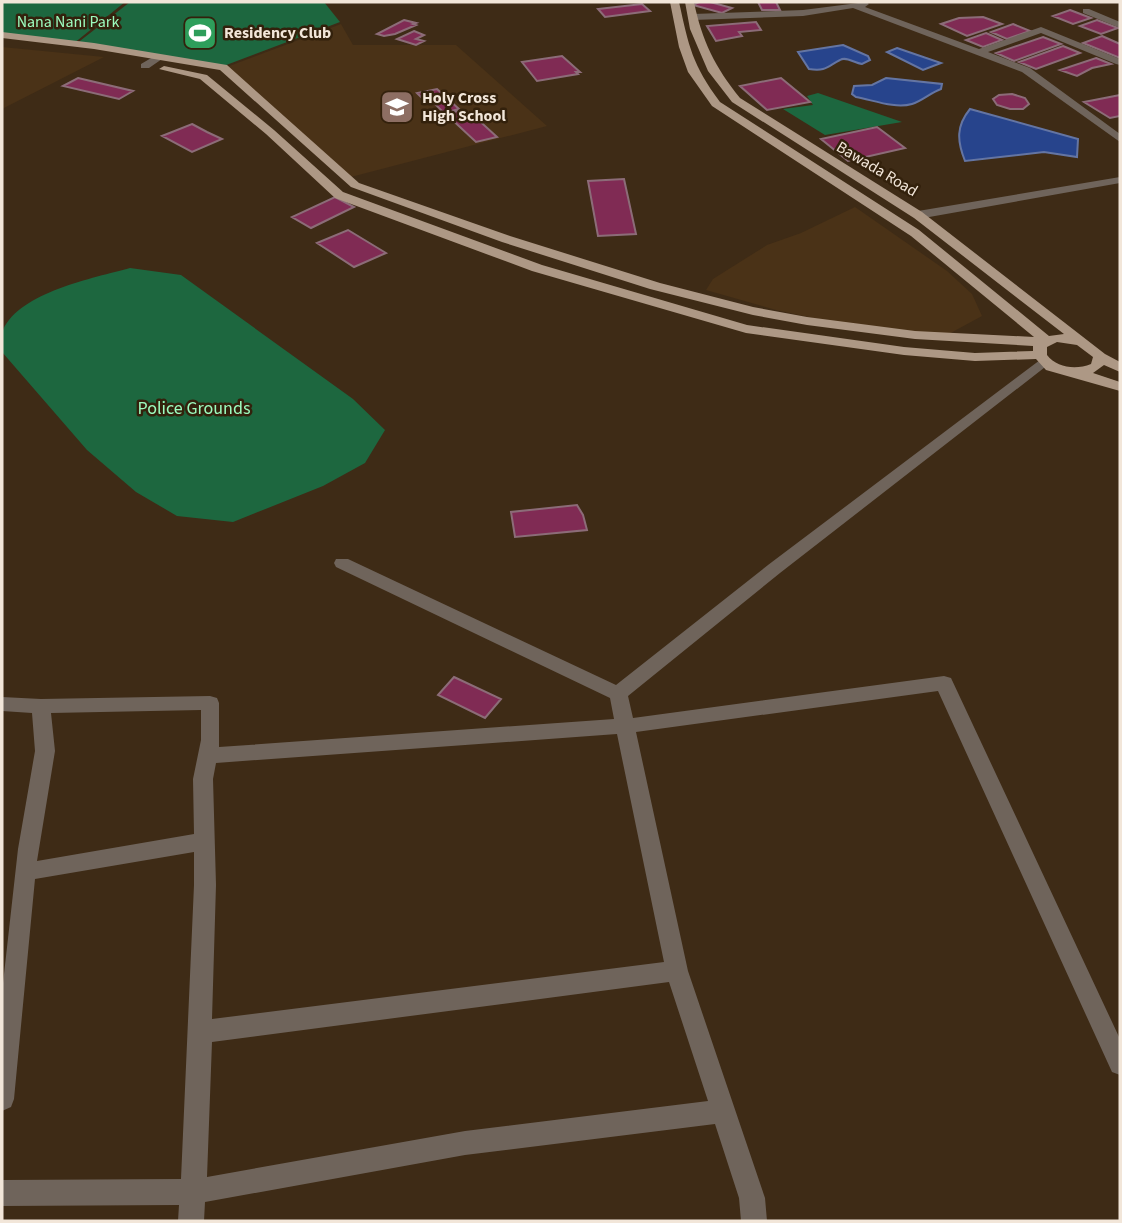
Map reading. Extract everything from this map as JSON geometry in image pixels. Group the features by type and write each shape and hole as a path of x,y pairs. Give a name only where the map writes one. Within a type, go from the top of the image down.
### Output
{"main road":[{"path":"674,2 684,47 693,72 716,104 950,258 1044,350 1059,369 1077,372 1120,387"},
{"name":"Bawada Road","path":"689,2 713,71 736,100 918,215 1095,350 1100,357 1119,367"},
{"path":"2,35 223,67 355,185 570,260 753,311 915,335 1044,350"},
{"path":"2,43 203,77 270,132 338,195 537,268 746,329 813,341 975,357 1044,350 1070,339 1082,342"},
{"path":"338,195 355,185"},
{"path":"1077,372 1097,366 1100,357"}],"street":[{"path":"693,18 803,13 872,2"},
{"path":"855,6 1026,70 1120,139"},
{"path":"1086,11 1120,25"},
{"path":"980,52 1041,30 1120,62"},
{"path":"145,66 158,57"},
{"path":"918,215 1120,180"},
{"path":"618,694 1044,350"},
{"path":"342,563 618,694 627,726 677,971 752,1198 754,1221"},
{"path":"208,756 627,726 944,683 1120,1064"},
{"path":"2,704 41,706 210,703 211,740 203,779 201,1032 191,1221"},
{"path":"2,1099 26,872 45,751 41,706"},
{"path":"26,872 204,841"},
{"path":"201,1032 677,971"},
{"path":"2,1193 192,1192 465,1143 724,1111"}],"shaded area":[{"name":"Holy Cross High School","path":"341,24 353,45 456,45 547,126 347,178 224,68"},
{"path":"2,47 104,57 2,109"},
{"path":"855,207 947,271 972,294 982,316 945,336 859,328 776,310 706,290 713,279 767,245 801,233"}],"green space":[{"name":"Nana Nani Park","path":"2,2 125,2 73,44 2,35"},
{"name":"Residency Club","path":"130,2 324,2 340,22 221,67 76,44"},
{"path":"818,93 902,122 825,135 783,109 813,105 807,96"},
{"name":"Police Grounds","path":"130,268 181,275 353,399 385,430 365,463 323,486 233,522 177,516 136,492 87,450 2,352 1,340 3,330 12,317 41,296 78,282"}],"water":[{"path":"843,45 868,56 870,60 862,64 842,59 826,68 815,70 809,69 798,52"},
{"path":"897,48 941,63 923,70 887,52"},
{"path":"886,78 942,84 941,89 916,103 905,105 884,104 852,94 854,86 872,85"},
{"path":"970,109 1078,139 1077,157 1044,152 965,161 959,134 962,121"}],"building":[{"path":"699,2 732,8 722,13 693,5"},
{"path":"758,2 776,2 780,10 762,10"},
{"path":"642,4 650,11 605,17 598,9"},
{"path":"1070,10 1091,18 1073,24 1053,16"},
{"path":"983,17 1002,24 967,36 941,24 959,18"},
{"path":"404,20 416,25 395,34 377,34"},
{"path":"1097,20 1118,28 1101,34 1080,26"},
{"path":"756,22 761,30 739,32 742,36 716,41 707,26"},
{"path":"1013,24 1030,31 1007,39 991,32"},
{"path":"414,31 424,35 416,39 424,41 416,45 397,39"},
{"path":"986,33 1002,40 983,47 966,40"},
{"path":"1102,36 1120,44 1120,58 1083,43"},
{"path":"1043,37 1061,44 1014,61 996,53"},
{"path":"1063,46 1080,53 1036,69 1019,62"},
{"path":"562,56 580,72 576,72 578,74 537,81 522,62"},
{"path":"1096,58 1111,64 1092,68 1077,76 1060,70"},
{"path":"78,78 133,91 119,99 63,86"},
{"path":"781,78 810,102 767,110 740,86"},
{"path":"437,89 459,109 444,113 429,98 423,99 417,93"},
{"path":"1012,94 1025,98 1029,104 1023,109 1010,109 997,105 993,99 999,95"},
{"path":"1120,95 1120,116 1110,118 1084,102"},
{"path":"463,110 472,114 497,137 476,142 446,114"},
{"path":"192,124 222,139 192,152 162,136"},
{"path":"877,127 905,148 848,161 821,139"},
{"path":"624,179 636,234 598,236 588,181"},
{"path":"335,197 354,207 311,228 292,217"},
{"path":"348,230 386,253 354,267 317,243"},
{"path":"577,505 587,530 515,537 511,512"},
{"path":"454,677 501,699 485,718 438,695"}],"place":[{"name":"Residency Club","path":"200,33"},
{"name":"Holy Cross High School","path":"397,107"}]}
